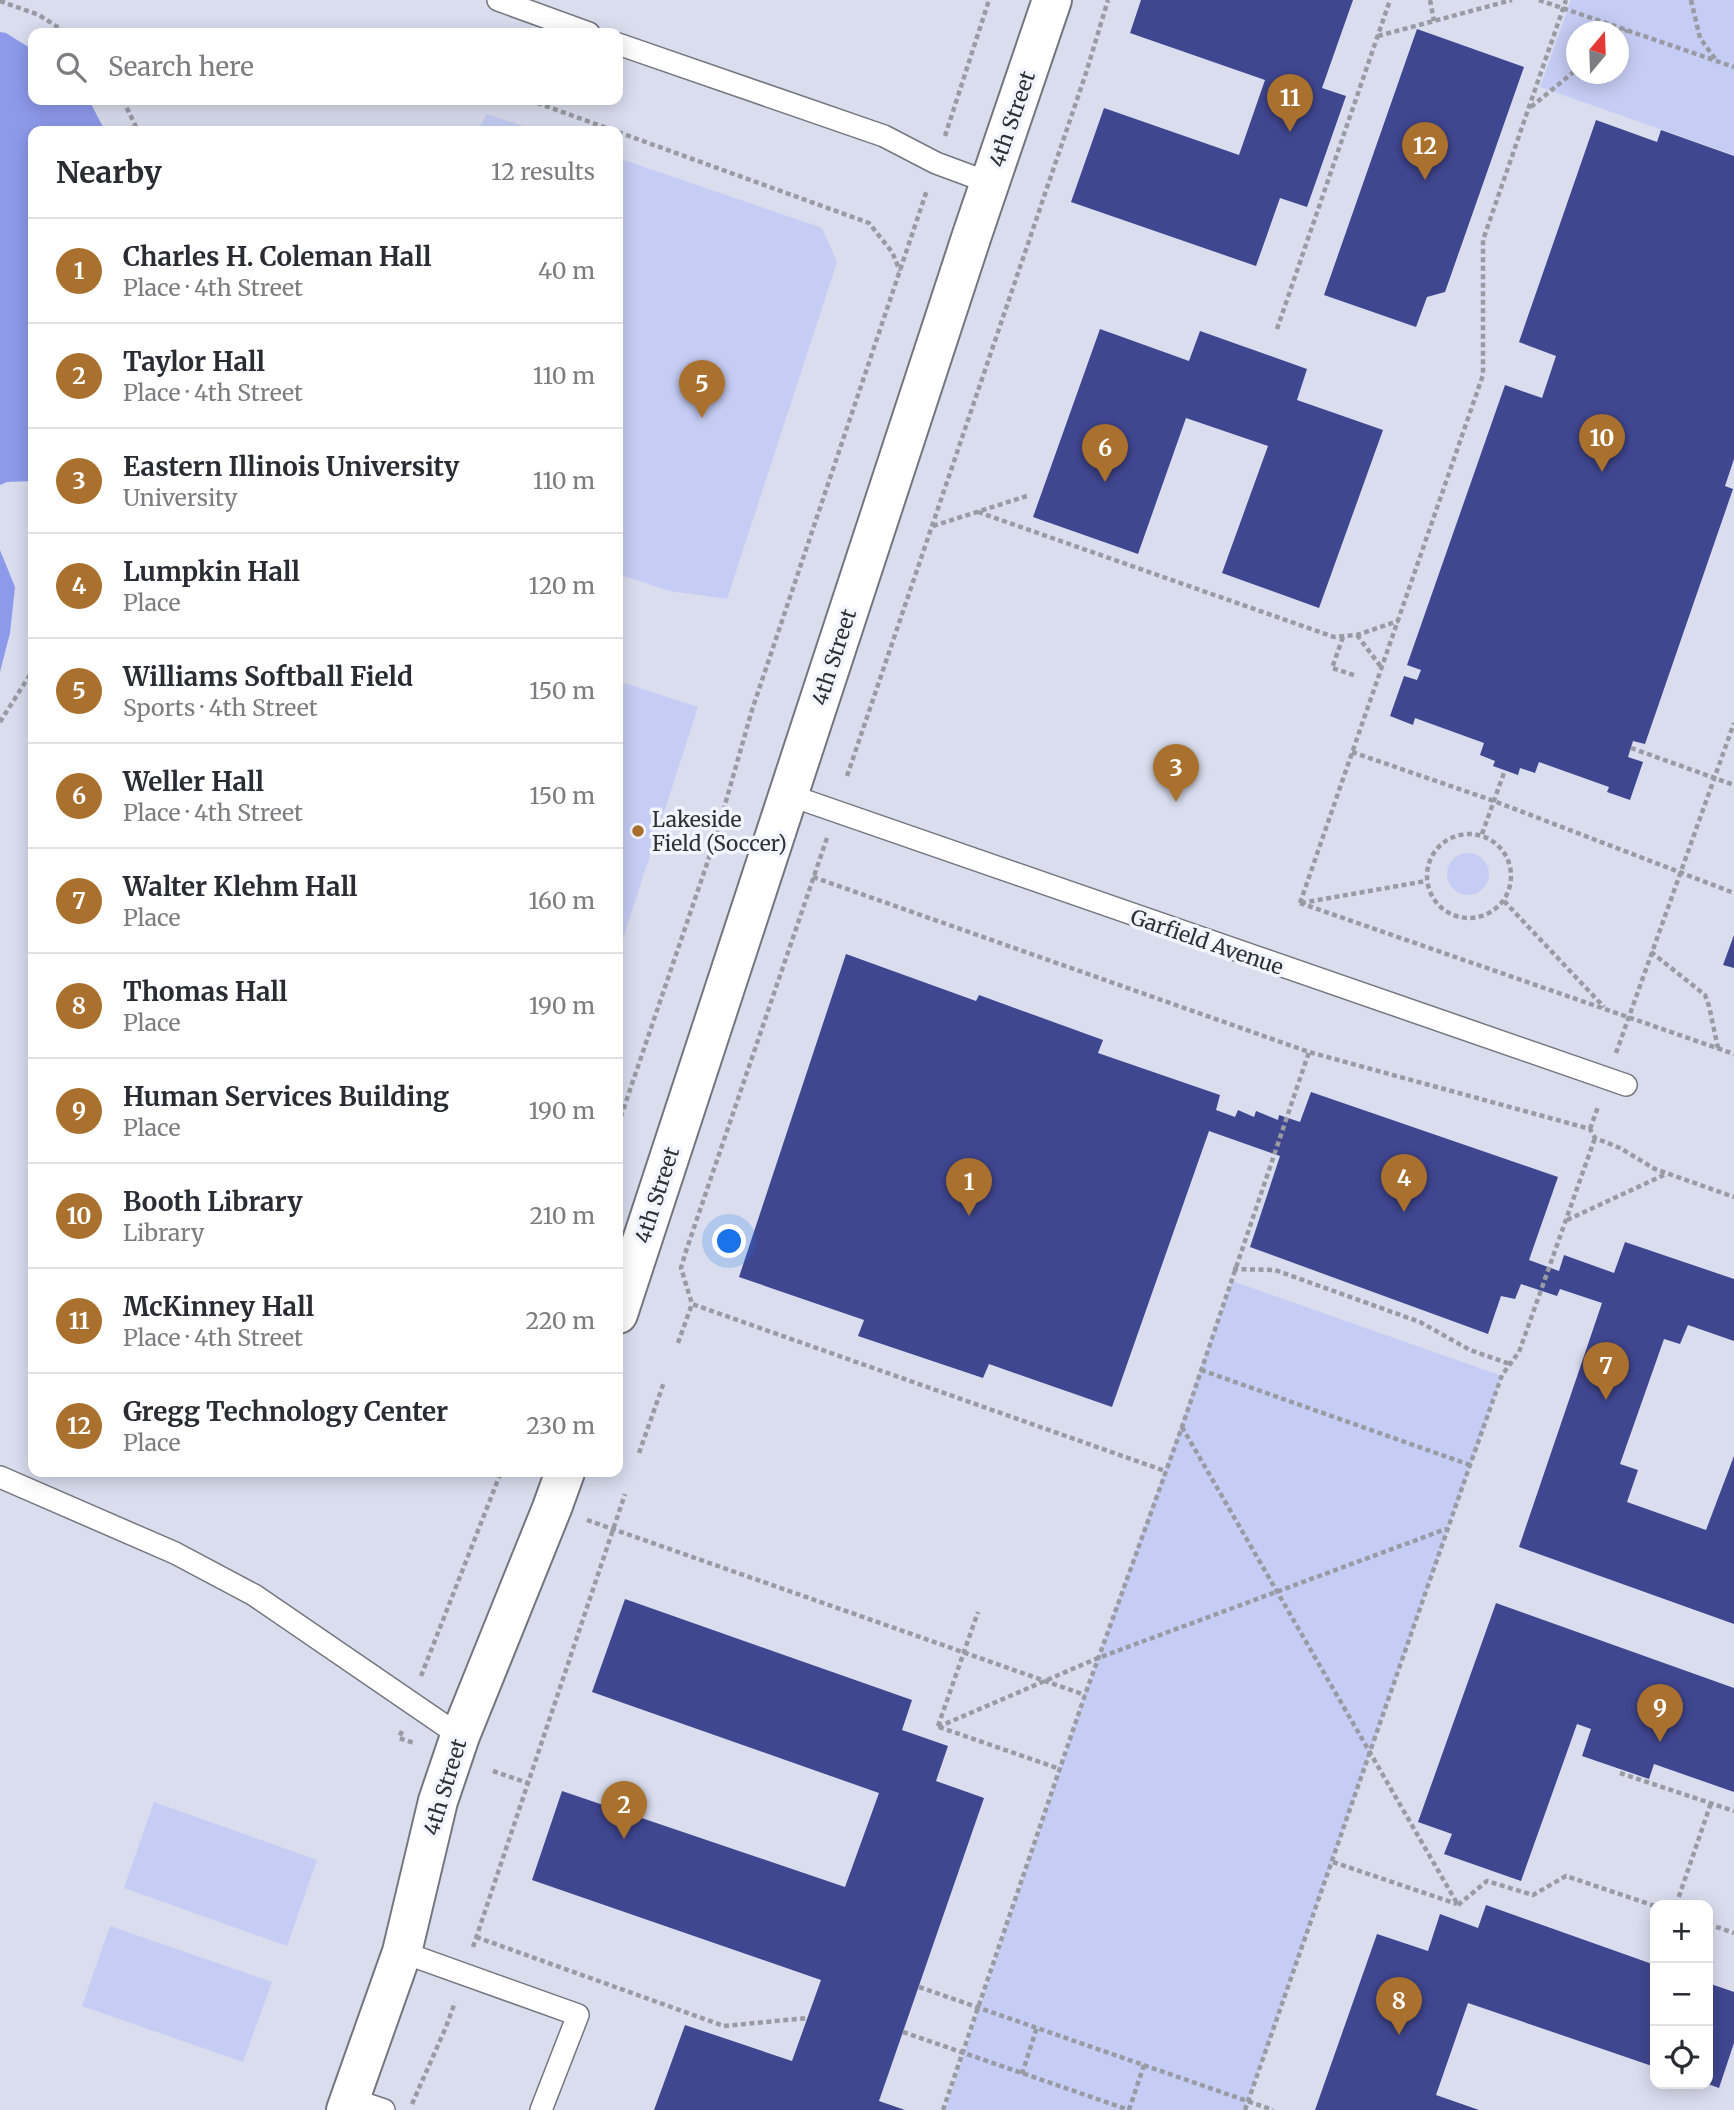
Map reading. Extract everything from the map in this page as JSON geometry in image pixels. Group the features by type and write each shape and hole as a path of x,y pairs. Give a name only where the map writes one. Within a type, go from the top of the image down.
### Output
{"street":[{"name":"4th Street","path":"623,1299 1052,0"},
{"name":"4th Street","path":"360,2106 402,1952 438,1801 460,1736 563,1477"}],"lane":[{"path":"498,0 575,28"},
{"path":"623,46 884,136 936,163 990,183"},
{"name":"Garfield Avenue","path":"789,795 1626,1086"},
{"path":"0,1477 175,1553 254,1595 460,1736"},
{"path":"402,1952 578,2015 541,2110"}],"path":[{"path":"623,1110 714,844 752,710 989,0"},
{"path":"847,776 1086,73 1108,0"},
{"path":"1277,329 1390,0"},
{"path":"1430,0 1434,21"},
{"path":"1377,37 1512,0"},
{"path":"1539,0 1601,21"},
{"path":"1300,903 1483,375 1483,240 1566,0"},
{"path":"1691,0 1700,38 1716,61"},
{"path":"0,1 39,16 59,28"},
{"path":"1629,30 1734,67"},
{"path":"1528,108 1566,79"},
{"path":"125,105 136,126"},
{"path":"542,105 600,126"},
{"path":"623,134 869,223 892,252 900,271"},
{"path":"932,527 1030,495"},
{"path":"978,512 1334,637 1357,635 1399,621"},
{"path":"1357,635 1382,668"},
{"path":"1343,636 1332,668 1357,676"},
{"path":"0,722 28,678"},
{"path":"1614,1057 1734,723"},
{"path":"1631,748 1734,785"},
{"path":"1352,752 1494,801 1733,893 1734,886"},
{"path":"1482,834 1504,770"},
{"path":"1460,834 1482,834 1504,852 1510,866 1512,885 1504,901 1492,911 1480,917 1462,918 1441,909 1430,894 1426,881 1428,862 1435,850 1446,840 1460,834"},
{"path":"678,1343 692,1304 681,1268 828,836"},
{"path":"813,877 1308,1052 1590,1129 1595,1138 1620,1148 1667,1174 1734,1197"},
{"path":"1300,903 1426,881"},
{"path":"1504,901 1605,1008"},
{"path":"1300,903 1734,1054"},
{"path":"1651,952 1704,995 1718,1048"},
{"path":"943,2110 1085,1695 1182,1427 1308,1052"},
{"path":"1590,1129 1601,1099"},
{"path":"1245,2110 1470,1465 1503,1376 1519,1352 1595,1138"},
{"path":"1567,1220 1667,1174"},
{"path":"1233,1269 1275,1270 1420,1322 1469,1350 1510,1364"},
{"path":"692,1304 1165,1471"},
{"path":"1201,1370 1470,1465"},
{"path":"639,1453 664,1382"},
{"path":"1182,1427 1458,1905"},
{"path":"399,1738 499,1477"},
{"path":"412,2105 446,2027 625,1493"},
{"path":"582,1518 1085,1695"},
{"path":"938,1727 1098,1658 1447,1529"},
{"path":"938,1727 978,1612"},
{"path":"938,1727 1060,1769"},
{"path":"494,1771 528,1783"},
{"path":"1620,1773 1734,1811"},
{"path":"1678,1900 1711,1803"},
{"path":"1333,1861 1458,1905"},
{"path":"1458,1905 1487,1881 1533,1895 1566,1876 1650,1904"},
{"path":"1713,1926 1734,1933"},
{"path":"476,1937 724,2026 807,2018"},
{"path":"919,1987 1273,2110"},
{"path":"1022,2074 1037,2027"},
{"path":"903,2032 1129,2110 1144,2065"}],"shaded area":[{"path":"0,0 1734,0 1734,2110 0,2110"},
{"path":"1571,0 1734,0 1734,155 1540,87"},
{"path":"487,113 524,126 480,126"},
{"path":"623,160 822,228 837,262 727,599 670,591 623,576"},
{"name":"Lakeside Field (Soccer)","path":"623,683 698,707 623,939"},
{"path":"1468,853 1483,859 1489,874 1483,889 1468,895 1453,889 1447,874 1453,859"},
{"path":"1232,1281 1502,1376 1245,2110 945,2110 1085,1695"},
{"path":"154,1802 317,1860 287,1946 124,1888"},
{"path":"110,1926 272,1982 243,2062 82,2006"}],"water":[{"path":"0,32 28,47 28,105 92,105 102,126 28,126 28,481 0,485"},
{"path":"0,550 15,587 10,633 0,672"}],"building":[{"path":"1141,0 1353,0 1322,88 1346,96 1307,207 1280,198 1256,266 1071,202 1104,108 1239,155 1265,80 1130,33"},
{"path":"1417,29 1524,67 1445,292 1427,297 1416,327 1324,295"},
{"path":"1596,120 1657,142 1661,130 1734,156 1734,459 1725,486 1733,489 1645,744 1633,741 1628,757 1643,762 1630,800 1607,792 1609,787 1539,762 1535,773 1520,768 1518,775 1493,766 1495,761 1480,755 1484,743 1415,718 1413,725 1390,716 1404,676 1417,680 1421,670 1407,665 1505,385 1542,398 1556,356 1519,342"},
{"path":"1100,329 1189,361 1200,331 1307,369 1297,400 1383,430 1319,608 1222,573 1268,446 1186,418 1138,554 1033,517"},
{"path":"1734,935 1734,968 1723,965"},
{"path":"846,954 976,1001 979,995 1103,1040 1098,1053 1220,1095 1216,1110 1235,1117 1238,1110 1254,1117 1256,1111 1278,1120 1279,1115 1300,1122 1311,1092 1558,1177 1529,1260 1559,1271 1564,1255 1614,1273 1625,1242 1734,1279 1734,1341 1688,1325 1680,1344 1664,1339 1620,1464 1638,1470 1627,1502 1706,1530 1734,1456 1734,1624 1519,1547 1602,1303 1560,1289 1557,1296 1521,1284 1515,1299 1501,1296 1488,1334 1250,1247 1280,1156 1209,1131 1112,1407 989,1364 983,1378 858,1336 864,1320 739,1277"},
{"path":"625,1599 912,1700 902,1730 948,1746 936,1781 984,1798 879,2101 905,2110 654,2110 685,2025 792,2061 821,1980 532,1880 562,1791 845,1887 879,1793 592,1692"},
{"path":"1496,1603 1734,1688 1734,1792 1654,1764 1649,1779 1582,1756 1591,1729 1577,1724 1521,1881 1444,1854 1452,1834 1418,1822"},
{"path":"1486,1905 1650,1963 1650,2065 1468,2003 1436,2095 1479,2110 1315,2110 1377,1934 1428,1951 1440,1914 1478,1928"},
{"path":"1713,1985 1734,1992 1734,2043 1719,2088 1713,2086"}],"place":[{"name":"McKinney Hall","path":"1290,132"},
{"name":"Gregg Technology Center","path":"1425,180"},
{"name":"Williams Softball Field","path":"702,418"},
{"name":"Booth Library","path":"1602,472"},
{"name":"Weller Hall","path":"1105,482"},
{"name":"Eastern Illinois University","path":"1176,802"},
{"name":"Lakeside Field (Soccer)","path":"638,831"},
{"name":"Lumpkin Hall","path":"1404,1212"},
{"name":"Charles H. Coleman Hall","path":"969,1216"},
{"name":"Walter Klehm Hall","path":"1606,1400"},
{"name":"Human Services Building","path":"1660,1742"},
{"name":"Taylor Hall","path":"624,1839"},
{"name":"Thomas Hall","path":"1399,2035"}]}
